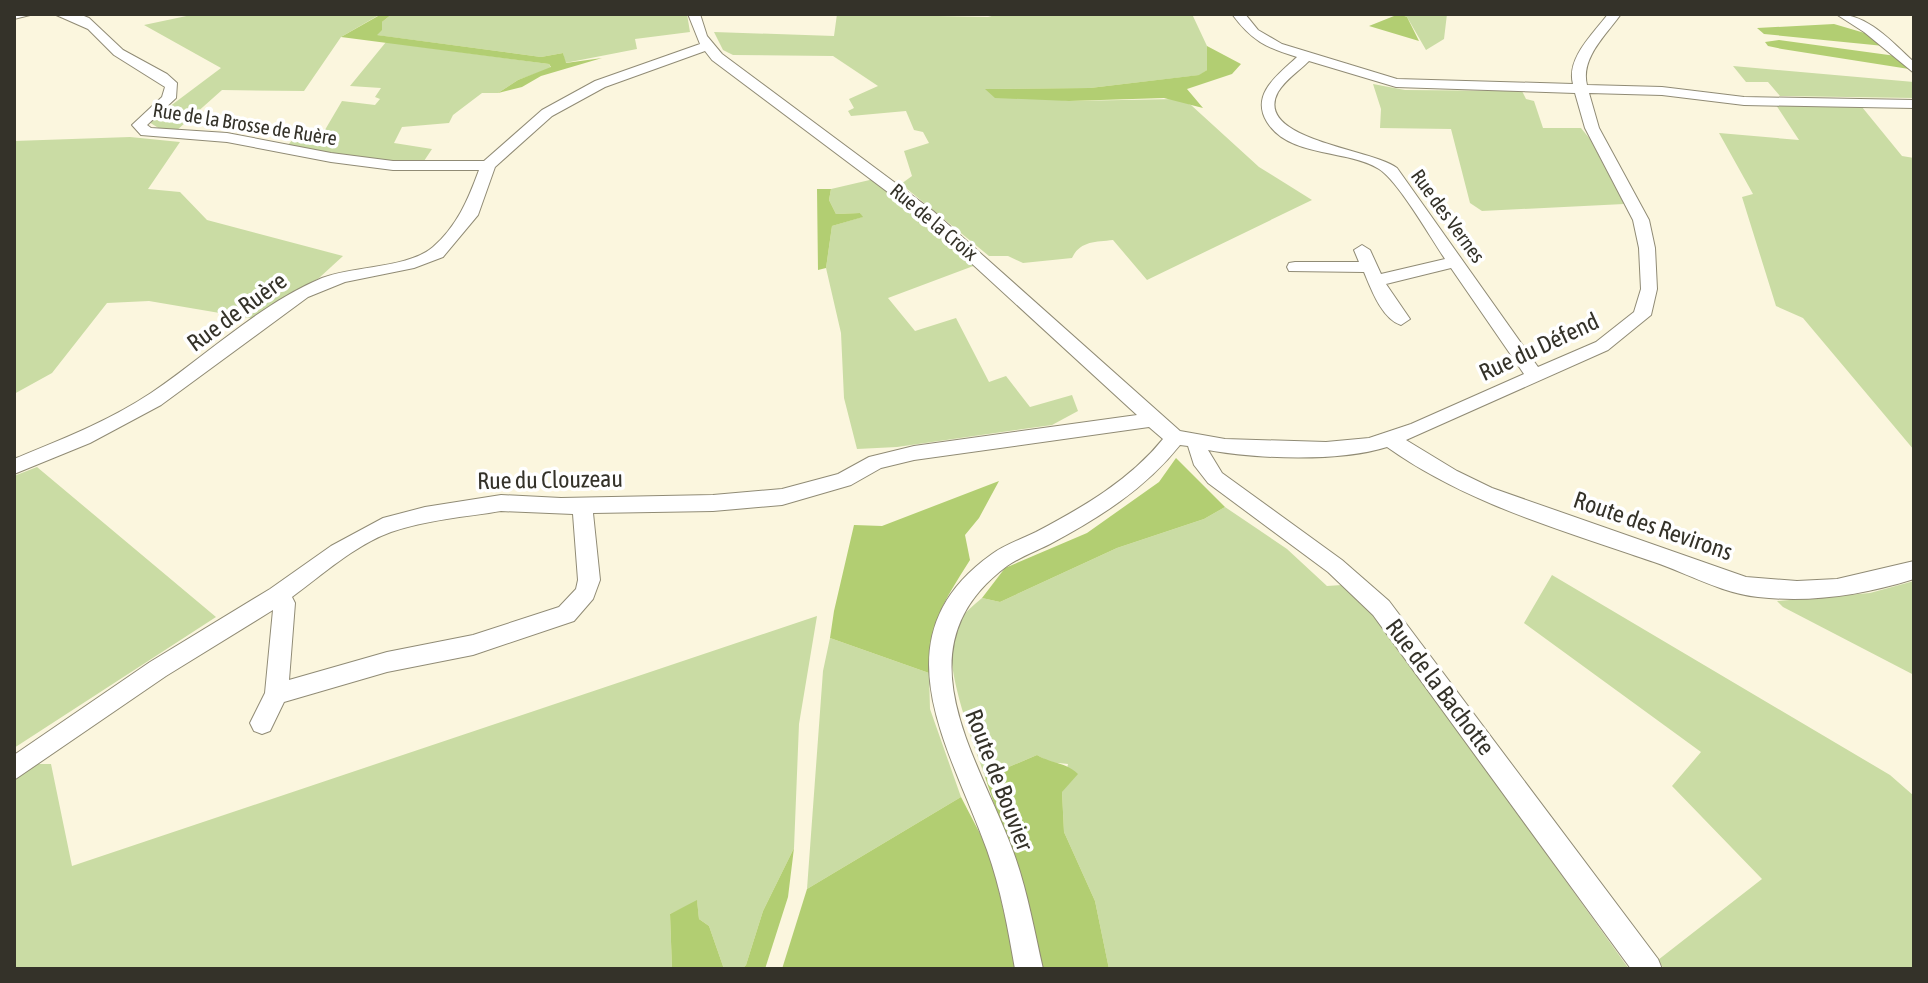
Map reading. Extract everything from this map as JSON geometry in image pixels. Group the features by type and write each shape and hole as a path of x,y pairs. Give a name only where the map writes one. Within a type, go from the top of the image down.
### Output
{"street":[{"path":"14,15 28,14"},
{"path":"694,14 706,46"},
{"path":"1238,14 1245,27 1263,40 1305,57 1396,83 1580,87 1690,93 1744,101 1914,104"},
{"name":"Rue du Défend","path":"1186,440 1326,449 1390,439 1536,377 1622,334 1642,315 1647,304 1649,272 1641,220 1592,128 1580,87 1580,62 1615,14"},
{"path":"1842,14 1869,29 1914,69"},
{"name":"Rue de la Brosse de Ruère","path":"71,15 103,32 116,51 172,86 169,98 139,125 146,132 237,139 290,151 404,167 443,169 488,165"},
{"name":"Rue de Ruère","path":"14,467 58,450 154,400 302,293 341,277 414,263 437,253 470,215 488,165 503,148 567,100 634,70 706,46"},
{"name":"Rue de la Croix","path":"706,46 927,214 1123,390 1152,420 1186,440"},
{"name":"Rue des Vernes","path":"1305,57 1270,93 1267,108 1272,117 1284,130 1301,140 1370,160 1386,168 1456,261 1536,377"},
{"path":"1295,267 1456,261"},
{"path":"1369,266 1383,297 1401,319"},
{"name":"Rue du Clouzeau","path":"14,769 158,669 383,526 425,515 501,503 582,506 713,503 782,497 844,480 876,462 914,453 1152,420"},
{"name":"Route des Revirons","path":"1390,439 1461,480 1529,510 1754,588 1809,591 1875,583 1914,570"},
{"name":"Route de Bouvier","path":"1029,969 1001,853 944,713 937,664 941,632 952,604 999,560 1129,488 1156,462 1186,440"},
{"name":"Rue de la Bachotte","path":"1186,440 1215,478 1335,566 1381,608 1648,969"},
{"path":"276,694 387,662 473,645 566,614 585,593 589,580 582,506"},
{"path":"262,723 276,694 284,603 278,595"}],"green space":[{"path":"196,14 379,15 341,37 304,91 222,90 176,131 160,129 149,122 221,68 144,25"},
{"path":"346,14 392,14 382,22 382,30 377,35 541,57 563,53 566,63 602,58 498,93 518,80 551,67 549,64 341,37 378,16"},
{"path":"392,14 687,14 690,32 635,39 637,49 565,63 563,53 541,57 376,35 382,22"},
{"path":"837,14 988,17 999,14 1192,14 1207,46 1207,70 1200,75 1090,88 986,89 1069,101 1177,99 1191,105 1259,167 1312,200 1147,280 1113,240 1084,245 1072,258 1023,263 1008,256 989,256 901,184 912,176 904,151 929,143 923,132 914,130 906,111 851,116 848,111 854,108 849,99 878,86 833,56 733,55 723,50 714,32 834,36"},
{"path":"1399,14 1447,14 1444,39 1426,50 1407,17"},
{"path":"1399,14 1407,17 1419,41 1369,26"},
{"path":"1834,24 1868,34 1884,46 1764,34 1757,28"},
{"path":"1779,40 1896,56 1909,69 1782,49 1768,46 1765,42"},
{"path":"386,42 549,64 551,68 518,80 498,93 482,93 453,115 449,123 402,127 394,143 432,149 420,167 287,146 294,138 319,140 342,101 375,105 380,99 375,97 381,88 350,86"},
{"path":"1207,46 1241,64 1232,74 1187,89 1203,108 1164,98 1069,101 995,98 985,89 1090,88 1199,75 1207,70"},
{"path":"1733,66 1914,82 1914,98 1780,96 1768,82 1746,82"},
{"path":"1373,84 1405,90 1522,91 1526,99 1534,101 1543,128 1581,128 1590,139 1624,204 1482,211 1470,203 1451,129 1380,128 1381,109"},
{"path":"1776,105 1862,107 1902,156 1914,158 1914,450 1803,318 1776,306 1742,197 1753,194 1719,133 1799,140"},
{"path":"130,137 180,142 148,189 180,192 207,220 343,256 319,278 255,319 149,301 107,303 52,373 14,394 14,141"},
{"path":"874,179 976,265 888,298 915,331 956,318 989,382 1006,376 1030,407 1072,395 1078,411 1052,425 897,447 857,449 844,398 841,333 826,268 832,226 862,217 860,213 836,214 829,200 831,189"},
{"path":"817,189 831,189 829,200 836,214 860,213 863,217 832,226 826,268 818,270"},
{"path":"1176,458 1225,507 1204,519 1117,548 1000,602 982,598 1005,568 1087,533 1159,482"},
{"path":"37,467 216,617 14,748 14,476"},
{"path":"999,481 979,518 965,535 970,560 952,588 935,626 929,673 830,638 854,525 882,526"},
{"path":"1225,507 1287,549 1327,586 1342,585 1374,614 1629,969 1109,969 1095,901 1064,832 1062,792 1068,764 1049,762 1037,755 985,777 954,678 952,639 958,621 982,598 1000,602 1117,548 1204,519"},
{"path":"1552,575 1890,775 1914,796 1914,969 1664,969 1658,960 1762,879 1672,786 1701,752 1524,623"},
{"path":"1914,581 1914,675 1783,607 1777,601 1870,593"},
{"path":"817,616 799,724 794,848 763,911 742,969 724,969 709,926 699,919 697,901 670,914 672,969 14,969 14,778 34,764 51,764 72,866"},
{"path":"830,638 929,673 930,709 961,797 807,889 823,671"},
{"path":"1037,755 1069,767 1078,774 1062,792 1064,832 1095,901 1109,969 1041,969 1025,895 985,777"},
{"path":"961,797 990,853 1017,969 782,969 807,889"},
{"path":"794,848 788,897 765,969 742,969 763,911"},
{"path":"697,900 699,919 709,926 724,969 672,969 670,914"}]}
